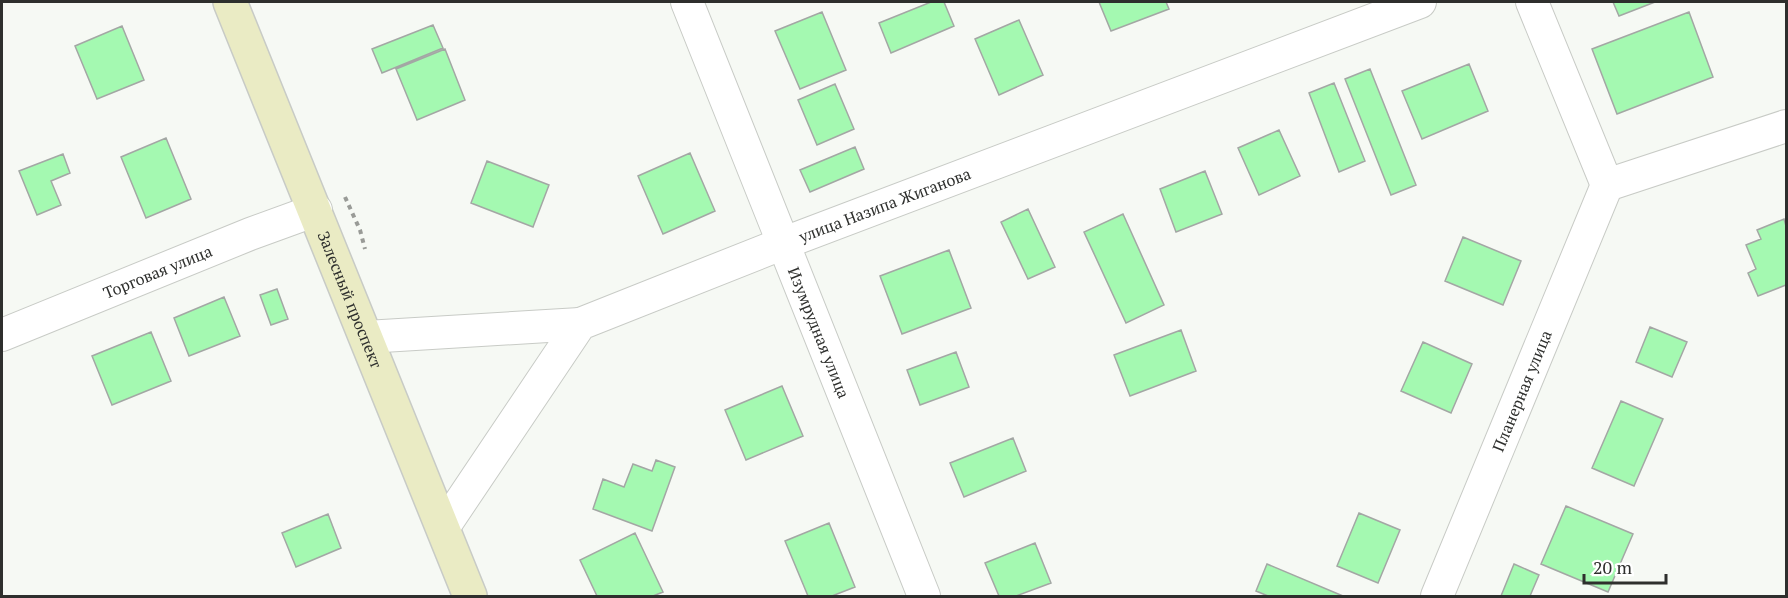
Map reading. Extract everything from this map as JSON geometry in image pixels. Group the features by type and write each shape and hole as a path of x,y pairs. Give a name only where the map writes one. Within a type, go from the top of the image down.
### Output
{"main road":[{"name":"Залесный проспект","path":"230,2 316,210 470,597"}],"street":[{"name":"Изумрудная улица","path":"687,2 924,597"},
{"name":"улица Назипа Жиганова","path":"366,337 580,324 784,243 1420,2"},
{"path":"1532,2 1607,185 1786,126"},
{"name":"Планерная улица","path":"1437,597 1607,185"},
{"name":"Торговая улица","path":"2,335 250,234 316,210"},
{"path":"443,528 580,324"}],"building":[{"path":"931,2 944,2 954,26 891,53 879,23"},
{"path":"1099,2 1166,2 1169,9 1111,31"},
{"path":"1613,2 1655,2 1619,16"},
{"path":"822,12 846,70 800,89 775,31"},
{"path":"1689,12 1713,77 1617,114 1592,49"},
{"path":"1019,20 1043,75 999,95 975,39"},
{"path":"433,25 443,48 382,73 372,49"},
{"path":"122,26 144,80 97,99 75,46"},
{"path":"445,49 465,100 417,120 396,69"},
{"path":"1469,64 1488,111 1422,139 1402,91"},
{"path":"1370,69 1416,185 1391,195 1345,79"},
{"path":"1334,83 1365,161 1339,172 1309,93"},
{"path":"835,84 854,129 817,145 798,100"},
{"path":"1279,130 1300,176 1259,195 1238,148"},
{"path":"166,138 191,199 146,218 121,157"},
{"path":"855,147 864,169 810,192 800,170"},
{"path":"690,153 715,211 663,234 638,176"},
{"path":"63,154 70,173 51,181 61,205 37,215 19,171"},
{"path":"487,161 549,185 533,227 471,203"},
{"path":"1205,171 1222,214 1176,232 1160,189"},
{"path":"1028,209 1055,267 1028,279 1001,222"},
{"path":"1123,214 1164,305 1126,323 1084,232"},
{"path":"1784,219 1786,285 1758,296 1748,273 1756,269 1746,245 1761,239 1757,230"},
{"path":"1463,237 1521,261 1503,305 1445,281"},
{"path":"949,250 971,308 902,334 880,276"},
{"path":"277,289 288,319 271,325 260,295"},
{"path":"224,297 240,336 189,356 174,318"},
{"path":"1650,327 1687,342 1672,377 1636,362"},
{"path":"1181,330 1196,371 1130,396 1114,355"},
{"path":"151,332 171,381 112,405 92,356"},
{"path":"1423,342 1472,364 1451,413 1401,391"},
{"path":"956,352 969,387 920,405 907,370"},
{"path":"782,386 803,436 746,460 725,410"},
{"path":"1621,401 1663,419 1634,486 1592,468"},
{"path":"1013,438 1026,471 964,497 950,463"},
{"path":"656,460 675,467 652,531 593,509 603,479 624,487 633,464 652,471"},
{"path":"1566,506 1633,534 1608,592 1541,564"},
{"path":"1359,513 1400,530 1378,583 1337,566"},
{"path":"328,514 341,548 296,567 282,533"},
{"path":"829,523 855,587 832,596 808,596 785,541"},
{"path":"635,533 663,592 653,596 597,596 580,560"},
{"path":"1035,543 1051,583 1016,596 999,596 985,563"},
{"path":"1267,564 1343,596 1268,596 1256,591"},
{"path":"1514,564 1539,575 1530,596 1501,596"}]}
